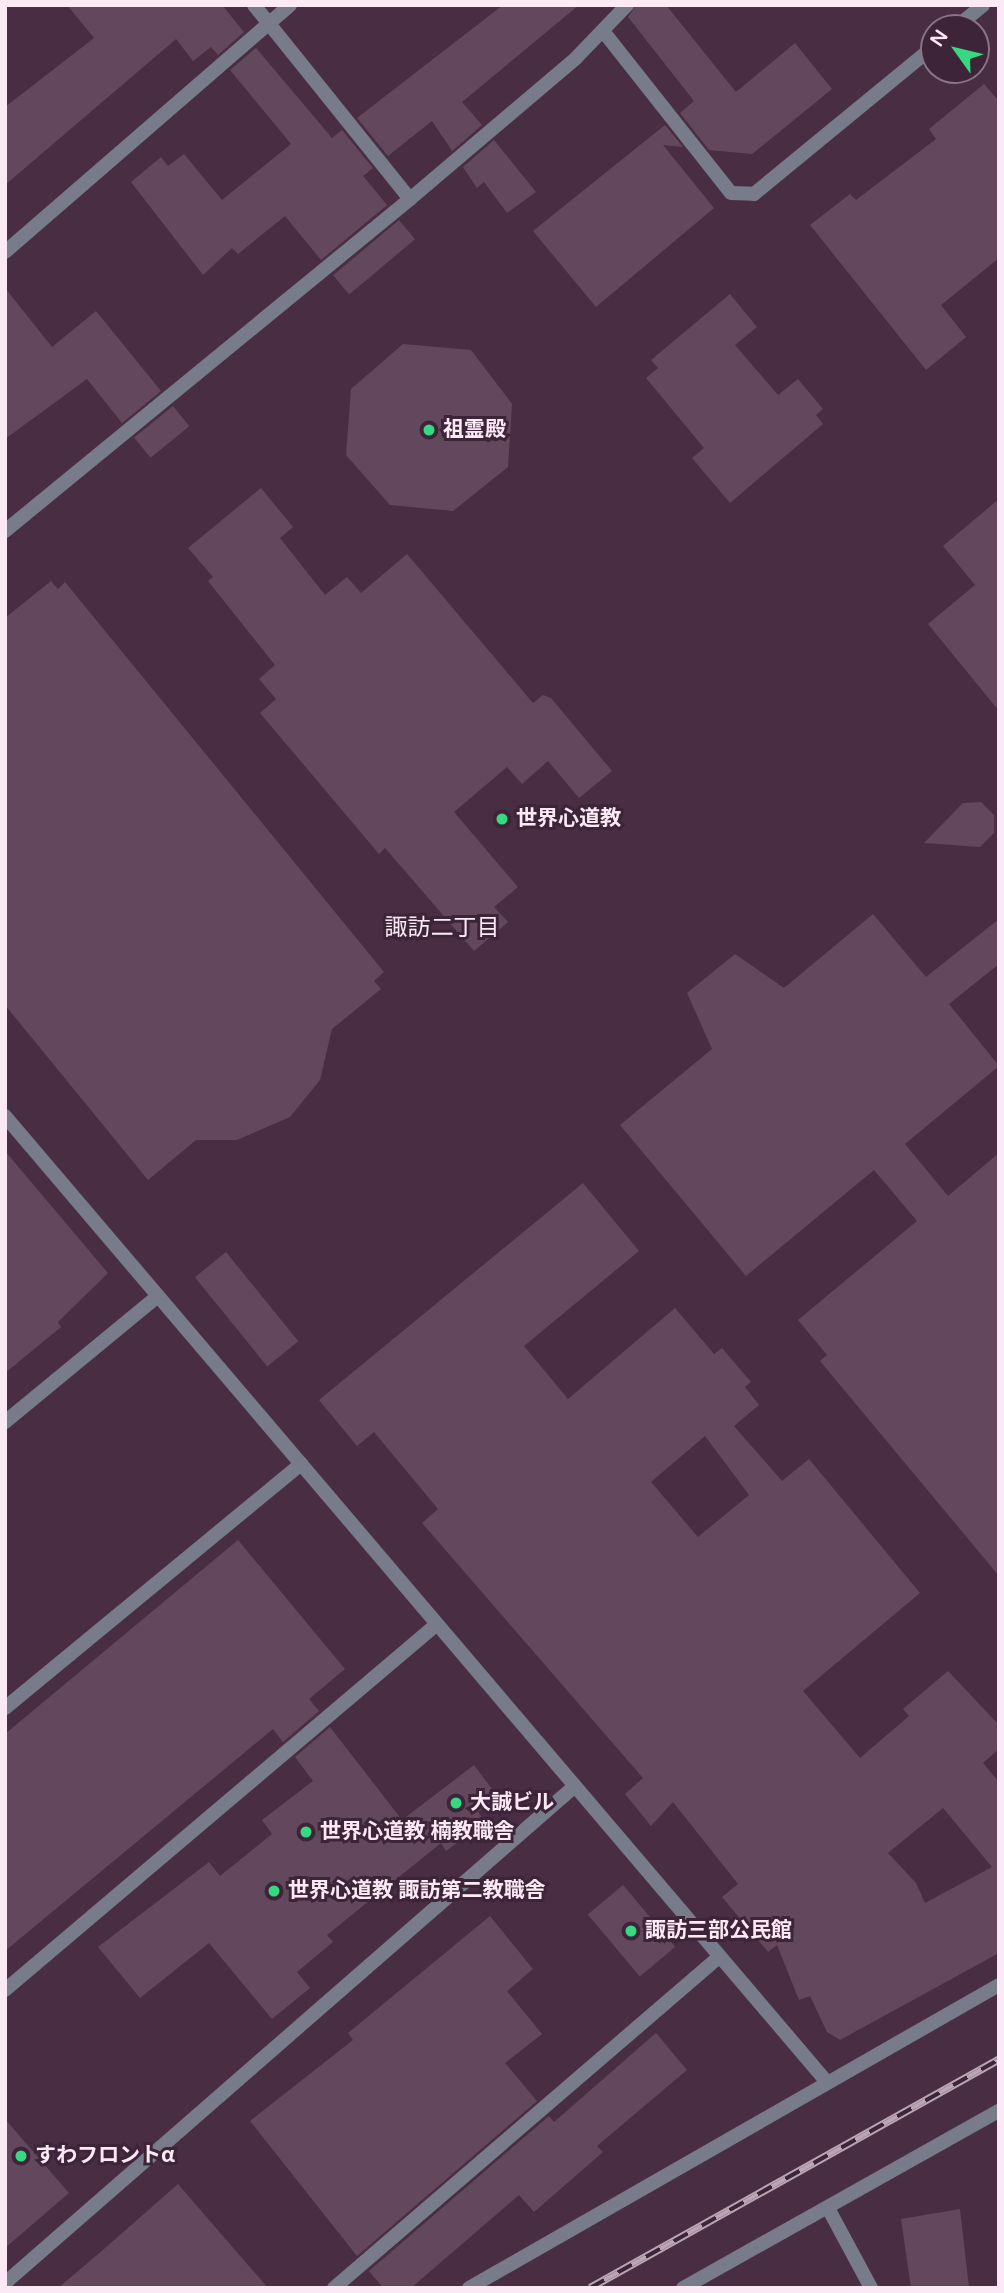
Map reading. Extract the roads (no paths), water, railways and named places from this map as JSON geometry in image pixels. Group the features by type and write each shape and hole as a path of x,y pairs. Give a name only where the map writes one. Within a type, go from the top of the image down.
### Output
{"street":[{"path":"254,5 410,198"},
{"path":"5,252 290,5"},
{"path":"5,531 410,198 603,31 626,5"},
{"path":"603,31 731,192 754,194 920,58"},
{"path":"6,1120 826,2081"},
{"path":"5,1422 158,1296"},
{"path":"5,1707 301,1464"},
{"path":"5,1990 437,1624"},
{"path":"5,2283 575,1786"},
{"path":"334,2288 719,1956"},
{"path":"469,2288 826,2081 999,1985"},
{"path":"683,2288 999,2111"},
{"path":"828,2208 870,2288"}],"railway":[{"path":"590,2288 999,2059"}],"place":[{"name":"祖霊殿","path":"429,430"},
{"name":"世界心道教","path":"502,819"},
{"name":"大誠ビル","path":"456,1803"},
{"name":"世界心道教 楠教職舎","path":"306,1832"},
{"name":"世界心道教 諏訪第二教職舎","path":"274,1891"},
{"name":"諏訪三部公民館","path":"631,1931"},
{"name":"すわフロントα","path":"21,2156"}],"district":[{"name":"諏訪二丁目","path":"442,928"}]}
